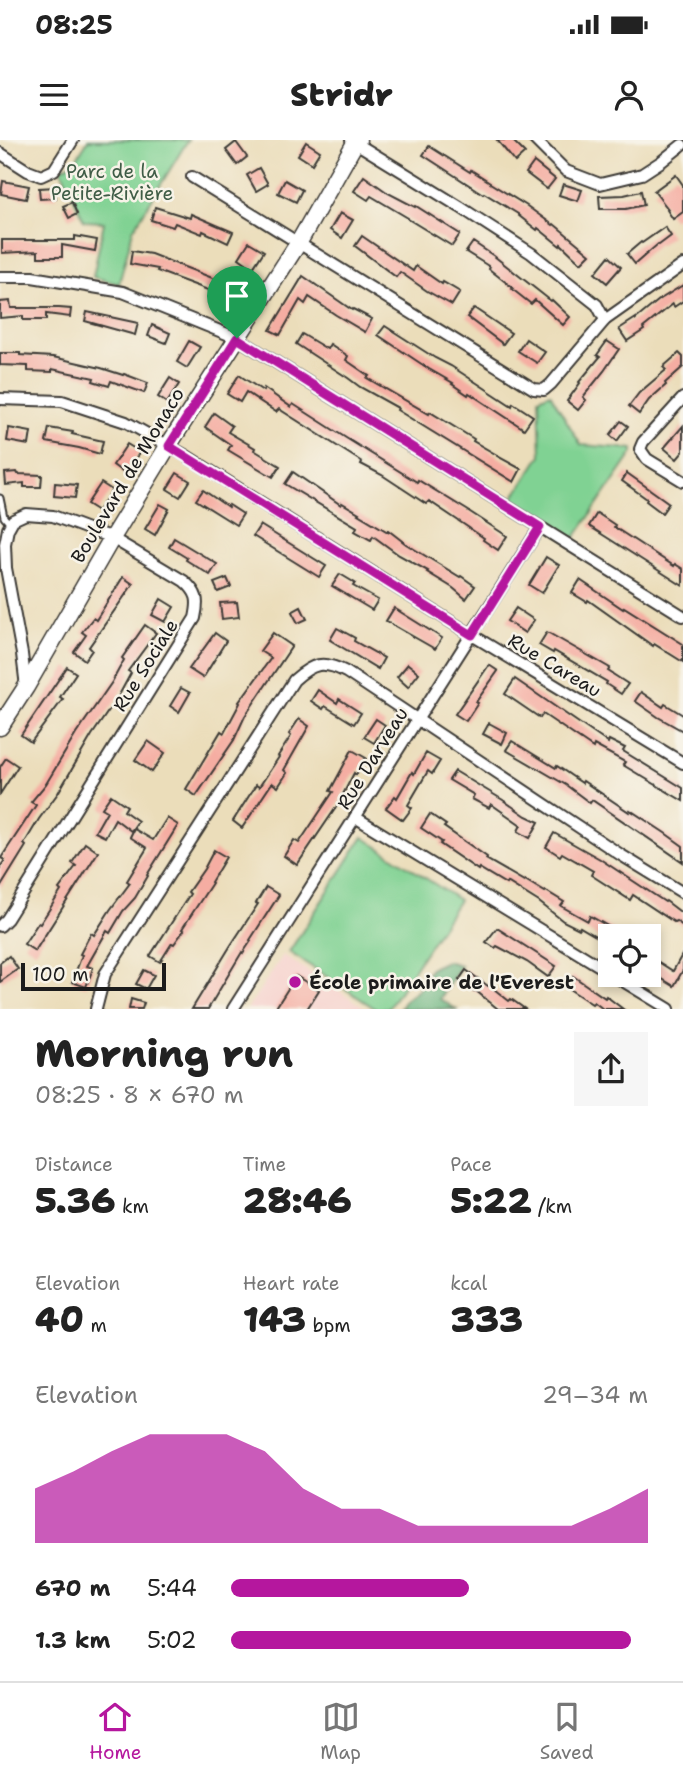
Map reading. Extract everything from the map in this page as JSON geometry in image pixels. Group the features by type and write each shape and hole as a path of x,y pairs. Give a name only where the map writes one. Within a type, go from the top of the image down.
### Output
{"street":[{"path":"0,153 28,172 41,176 54,170 73,140"},
{"path":"535,140 566,171 600,184 642,174 683,146 678,140"},
{"path":"354,141 531,253 597,305 605,320"},
{"name":"Boulevard de Monaco","path":"0,727 112,538 299,242 354,141"},
{"path":"191,177 534,389 544,390 605,320 683,265"},
{"path":"0,276 32,277 123,292 237,338 683,616"},
{"path":"683,398 643,442 640,449 647,459 683,481"},
{"name":"Rue Careau","path":"0,399 62,401 126,422 683,763"},
{"name":"Rue Sociale","path":"0,926 7,919 195,618 198,607 193,589 184,581 112,538 53,516 26,513 13,520 10,525"},
{"path":"10,525 5,544 6,568 26,687"},
{"name":"Rue Darveau","path":"233,1009 540,527"},
{"path":"96,1009 105,974 294,680 306,669 320,664 333,665 346,672 621,855 683,893"},
{"path":"355,817 598,965"},
{"path":"633,987 669,1009"}],"lane":[{"path":"0,498 4,517 10,525"}],"shaded area":[{"name":"École primaire de l'Everest","path":"283,955 368,1009 247,1009"}],"green space":[{"name":"Parc de la Petite-Rivière","path":"88,140 188,140 133,230 119,284 93,277 104,222 84,221 61,169 75,161"},
{"path":"550,393 581,445 633,449 633,453 574,539 512,500 541,455 539,398"},
{"path":"363,837 459,900 388,1009 376,1009 289,952"},
{"path":"446,961 461,965 440,999 456,1009 400,1009 404,1001 418,990 431,968"}],"building":[{"path":"497,140 512,140 525,153 515,162"},
{"path":"236,142 247,157 237,165 226,150"},
{"path":"306,142 320,151 312,164 298,155"},
{"path":"429,146 554,224 590,254 581,263 561,244 560,246 538,228 537,230 518,214 423,155"},
{"path":"534,162 555,179 547,189 526,173"},
{"path":"259,168 268,184 256,191 247,175"},
{"path":"676,175 683,185 683,212 673,219 654,191"},
{"path":"364,176 388,193 416,206 460,234 452,246 371,196 368,200 354,191"},
{"path":"285,180 302,190 296,202 278,193"},
{"path":"3,181 29,186 26,199 1,194"},
{"path":"563,184 582,190 578,201 559,195"},
{"path":"56,187 56,198 40,199 39,188"},
{"path":"641,191 644,205 626,209 600,209 599,196"},
{"path":"72,202 77,214 69,218 63,206"},
{"path":"155,207 190,218 191,214 233,232 228,243 203,231 202,234 175,223 173,227 151,220"},
{"path":"340,213 353,220 342,238 330,230"},
{"path":"665,227 671,236 635,264 627,254"},
{"path":"75,236 97,240 95,251 62,245 62,257 38,257 38,251 2,253 2,240 75,240"},
{"path":"362,236 413,271 416,266 442,284 443,282 460,292 452,305 400,272 396,277 355,246"},
{"path":"249,242 264,251 253,268 239,258"},
{"path":"473,242 552,300 570,317 563,325 535,300 531,304 489,269 490,267 466,252"},
{"path":"132,251 151,254 220,281 225,273 238,282 227,301 208,290 157,271 158,269 130,264"},
{"path":"609,256 621,267 607,283 595,273"},
{"path":"303,276 352,310 372,319 365,332 309,297 305,304 300,300 280,335 270,330"},
{"path":"683,285 683,301 674,307 673,304 627,341 619,329"},
{"path":"10,301 11,308 71,309 70,317 46,314 46,320 23,320 23,316 0,318 0,302"},
{"path":"474,308 511,333 503,344 467,317"},
{"path":"87,312 138,323 135,335 85,321"},
{"path":"152,325 170,333 166,343 148,336"},
{"path":"385,326 512,406 513,403 533,416 524,429 469,393 468,395 378,335"},
{"path":"302,334 327,349 330,344 348,356 346,360 369,376 367,378 429,414 430,412 521,469 514,482 360,387 296,344"},
{"path":"526,339 545,352 537,363 518,351"},
{"path":"189,341 200,347 187,368 177,362"},
{"path":"607,341 619,349 583,397 586,400 578,410 567,401 600,357 597,355"},
{"path":"0,353 53,357 124,374 148,383 144,393 111,381 109,386 93,381 94,378 52,369 52,372 28,371 28,366 0,365"},
{"path":"679,353 683,357 683,367 649,400 639,414 629,406 639,393 666,370 663,367"},
{"path":"239,375 291,407 293,404 507,536 498,550 429,501 426,504 279,409 276,412 246,392 240,402 227,394"},
{"path":"170,378 179,384 167,403 158,397"},
{"path":"214,413 232,426 228,432 280,466 273,477 228,450 231,445 205,427"},
{"path":"621,421 628,426 617,441 610,435"},
{"path":"683,426 683,452 677,459 664,448"},
{"path":"9,428 31,432 29,445 7,441"},
{"path":"49,428 103,441 100,454 46,442"},
{"path":"127,444 140,452 125,474 113,465"},
{"path":"293,472 341,505 342,503 388,530 475,586 466,599 373,536 371,540 355,531 357,527 285,484"},
{"path":"5,473 42,475 41,487 24,487 24,483 6,485"},
{"path":"177,473 190,481 180,497 167,489"},
{"path":"627,473 669,503 662,513 622,481"},
{"path":"55,483 77,485 75,498 54,496"},
{"path":"101,483 112,490 98,511 87,504"},
{"path":"203,490 243,514 236,525 196,500"},
{"path":"160,504 169,509 155,535 145,529"},
{"path":"597,513 615,525 614,527 674,566 675,564 683,569 683,586 589,526"},
{"path":"260,525 326,566 319,577 253,536"},
{"path":"174,538 217,564 210,575 169,547"},
{"path":"546,557 559,565 542,593 529,585"},
{"path":"340,574 355,583 353,586 378,600 372,610 332,586"},
{"path":"123,577 133,584 89,647 92,650 85,660 74,652 86,635 82,632 93,618 96,620"},
{"path":"227,578 231,587 218,592 214,583"},
{"path":"580,580 683,644 683,662 654,644 653,646 588,600 587,602 572,593"},
{"path":"161,599 174,607 165,622 152,615"},
{"path":"237,602 239,617 222,619 220,603"},
{"path":"301,607 307,619 298,623 292,612"},
{"path":"394,608 442,638 435,649 386,621"},
{"path":"516,608 534,620 525,633 507,621"},
{"path":"145,625 156,633 128,671 131,673 118,697 39,819 0,888 0,867 5,860 1,858 36,805 31,802 46,784 112,682 124,660 122,658"},
{"path":"337,628 384,658 378,669 330,640"},
{"path":"547,632 610,668 608,671 628,684 621,694 606,684 607,682 539,645"},
{"path":"215,633 226,641 203,678 189,669"},
{"path":"273,633 292,646 196,796 186,789 221,731 224,733 239,702 271,658 260,651"},
{"path":"408,664 419,673 408,687 397,677"},
{"path":"489,665 498,671 466,721 455,714"},
{"path":"67,667 76,673 60,697 63,699 31,742 21,735"},
{"path":"515,679 608,743 609,740 625,748 623,751 683,788 683,801 623,765 625,762 594,745 593,748 543,714 540,718 505,694"},
{"path":"181,688 190,693 179,712 170,706"},
{"path":"318,690 337,703 339,699 361,713 354,724 325,706 323,709 311,701"},
{"path":"641,692 663,707 665,704 683,715 683,731 635,701"},
{"path":"299,719 309,726 284,770 287,773 278,787 272,783 242,828 233,821 256,785 259,787 279,757"},
{"path":"376,719 385,725 374,743 364,737"},
{"path":"489,723 507,733 502,744 483,734"},
{"path":"148,741 165,753 152,772 135,760"},
{"path":"512,741 582,783 583,781 665,833 683,846 683,862 592,800 590,803 566,785 506,750"},
{"path":"352,750 366,758 297,865 284,856 294,840 299,843 333,792 330,791"},
{"path":"426,753 440,761 432,774 428,771 408,805 412,808 403,820 386,808 395,796 397,798"},
{"path":"6,758 18,766 0,794 0,767"},
{"path":"455,771 539,822 530,838 518,831 521,825 491,804 489,808 472,799 474,795 449,780"},
{"path":"111,795 127,806 124,811 138,821 131,831 115,819 105,837 95,832 107,811 102,808"},
{"path":"430,814 487,857 486,859 546,891 564,902 561,906 588,921 590,916 604,924 598,924 598,937 563,921 507,882 506,884 479,868 478,870 421,828"},
{"path":"167,818 178,825 135,898 123,911 110,933 107,931 87,966 93,968 86,987 72,982 82,955 80,954 91,933 94,935 130,883 127,881 147,848 130,837 134,829 153,840"},
{"path":"554,833 666,901 683,914 683,926 633,895 630,900 591,875 593,871 546,847"},
{"path":"85,843 98,852 35,951 24,944 61,891 59,889 76,866 72,863"},
{"path":"214,850 226,857 182,929 184,930 160,962 150,956 190,894 188,892"},
{"path":"266,887 279,895 208,1009 192,1009 258,904 256,903"},
{"path":"497,928 556,966 548,977 527,962 486,942"},
{"path":"683,953 683,970 674,986 661,978 661,964 673,971"},
{"path":"9,956 18,969 0,982 0,963"},
{"path":"144,970 154,975 146,989 136,984"},
{"path":"466,970 509,1001 511,999 525,1009 498,1009 459,980"},
{"path":"296,976 319,990 307,1009 275,1009"},
{"path":"573,976 623,1009 603,1009 566,987"},
{"path":"131,999 144,1003 142,1009 129,1009"}],"place":[{"name":"École primaire de l'Everest","path":"295,982"}],"route":[{"path":"237,338 540,527 472,635 169,446 237,338"}]}
